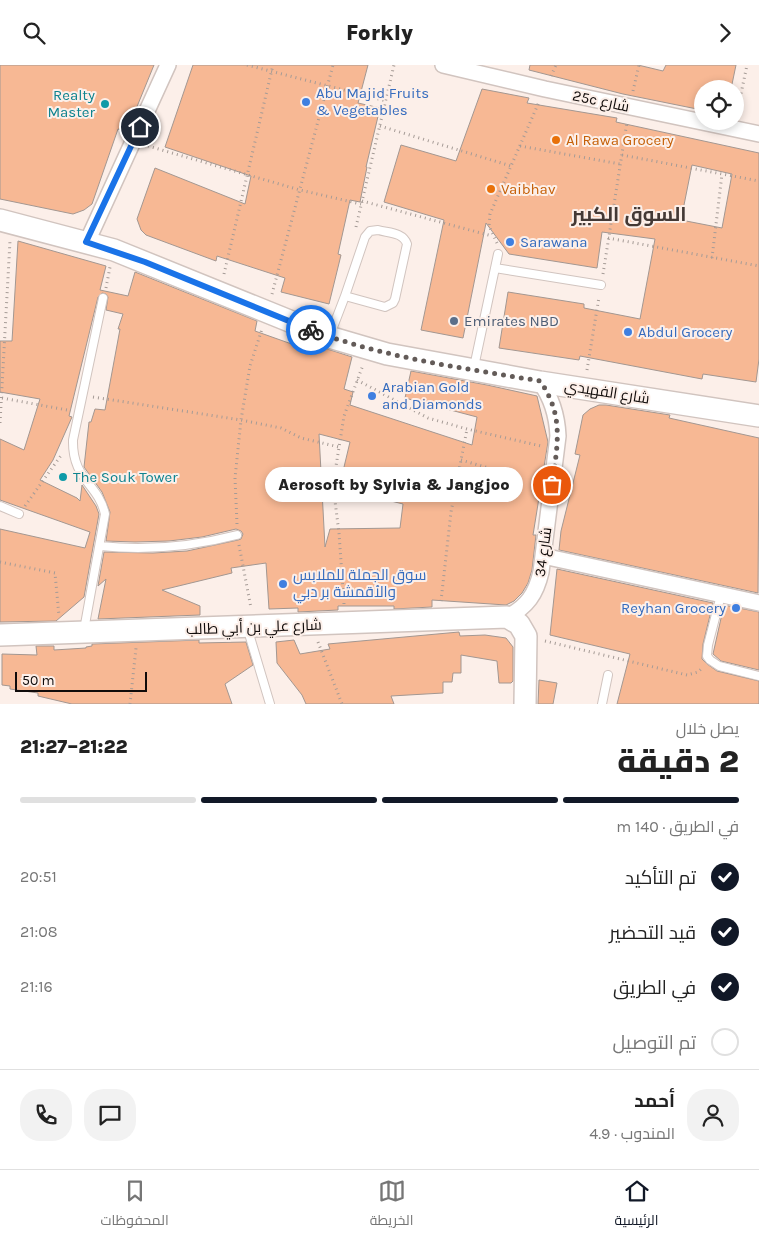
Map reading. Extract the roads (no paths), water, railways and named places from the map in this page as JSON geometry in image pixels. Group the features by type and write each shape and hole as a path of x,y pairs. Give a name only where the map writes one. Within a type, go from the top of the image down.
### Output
{"street":[{"path":"86,242 168,65"},
{"name":"25c شارع","path":"443,65 759,135"},
{"name":"شارع الفهيدي","path":"6,221 114,250 329,337 368,349 416,360 584,389 759,416"},
{"name":"شارع 34","path":"507,617 520,610 531,599 538,587 543,556 557,450 558,421 551,400 540,381"},
{"path":"543,556 759,603"},
{"path":"507,617 519,624 526,636 525,704"},
{"name":"شارع علي بن أبي طالب","path":"0,635 507,617"}],"lane":[{"path":"329,337 367,234 370,231 378,231 404,237 407,247 393,303 385,307 345,297"},
{"path":"474,369 498,254"},
{"path":"495,268 601,285"},
{"path":"84,632 105,522 104,506 78,471 73,440 103,299"},
{"path":"0,506 20,514"},
{"path":"100,546 139,549 170,548 238,535"},
{"path":"721,595 707,656 710,661 719,666 759,676"},
{"path":"251,627 270,704"},
{"path":"602,704 608,675"}],"place":[{"name":"Abu Majid Fruits & Vegetables","path":"306,102"},
{"name":"Realty Master","path":"105,104"},
{"name":"Al Rawa Grocery","path":"556,140"},
{"name":"Vaibhav","path":"491,189"},
{"name":"Sarawana","path":"510,242"},
{"name":"Emirates NBD","path":"454,321"},
{"name":"Abdul Grocery","path":"628,332"},
{"name":"Arabian Gold and Diamonds","path":"372,396"},
{"name":"The Souk Tower","path":"63,477"},
{"name":"Aerosoft by Sylvia & Jangjoo","path":"552,485"},
{"name":"سوق الجملة للملابس والأقمشة بر دبي","path":"283,584"},
{"name":"Reyhan Grocery","path":"736,608"}],"district":[{"name":"السوق الكبير","path":"629,214"}]}
